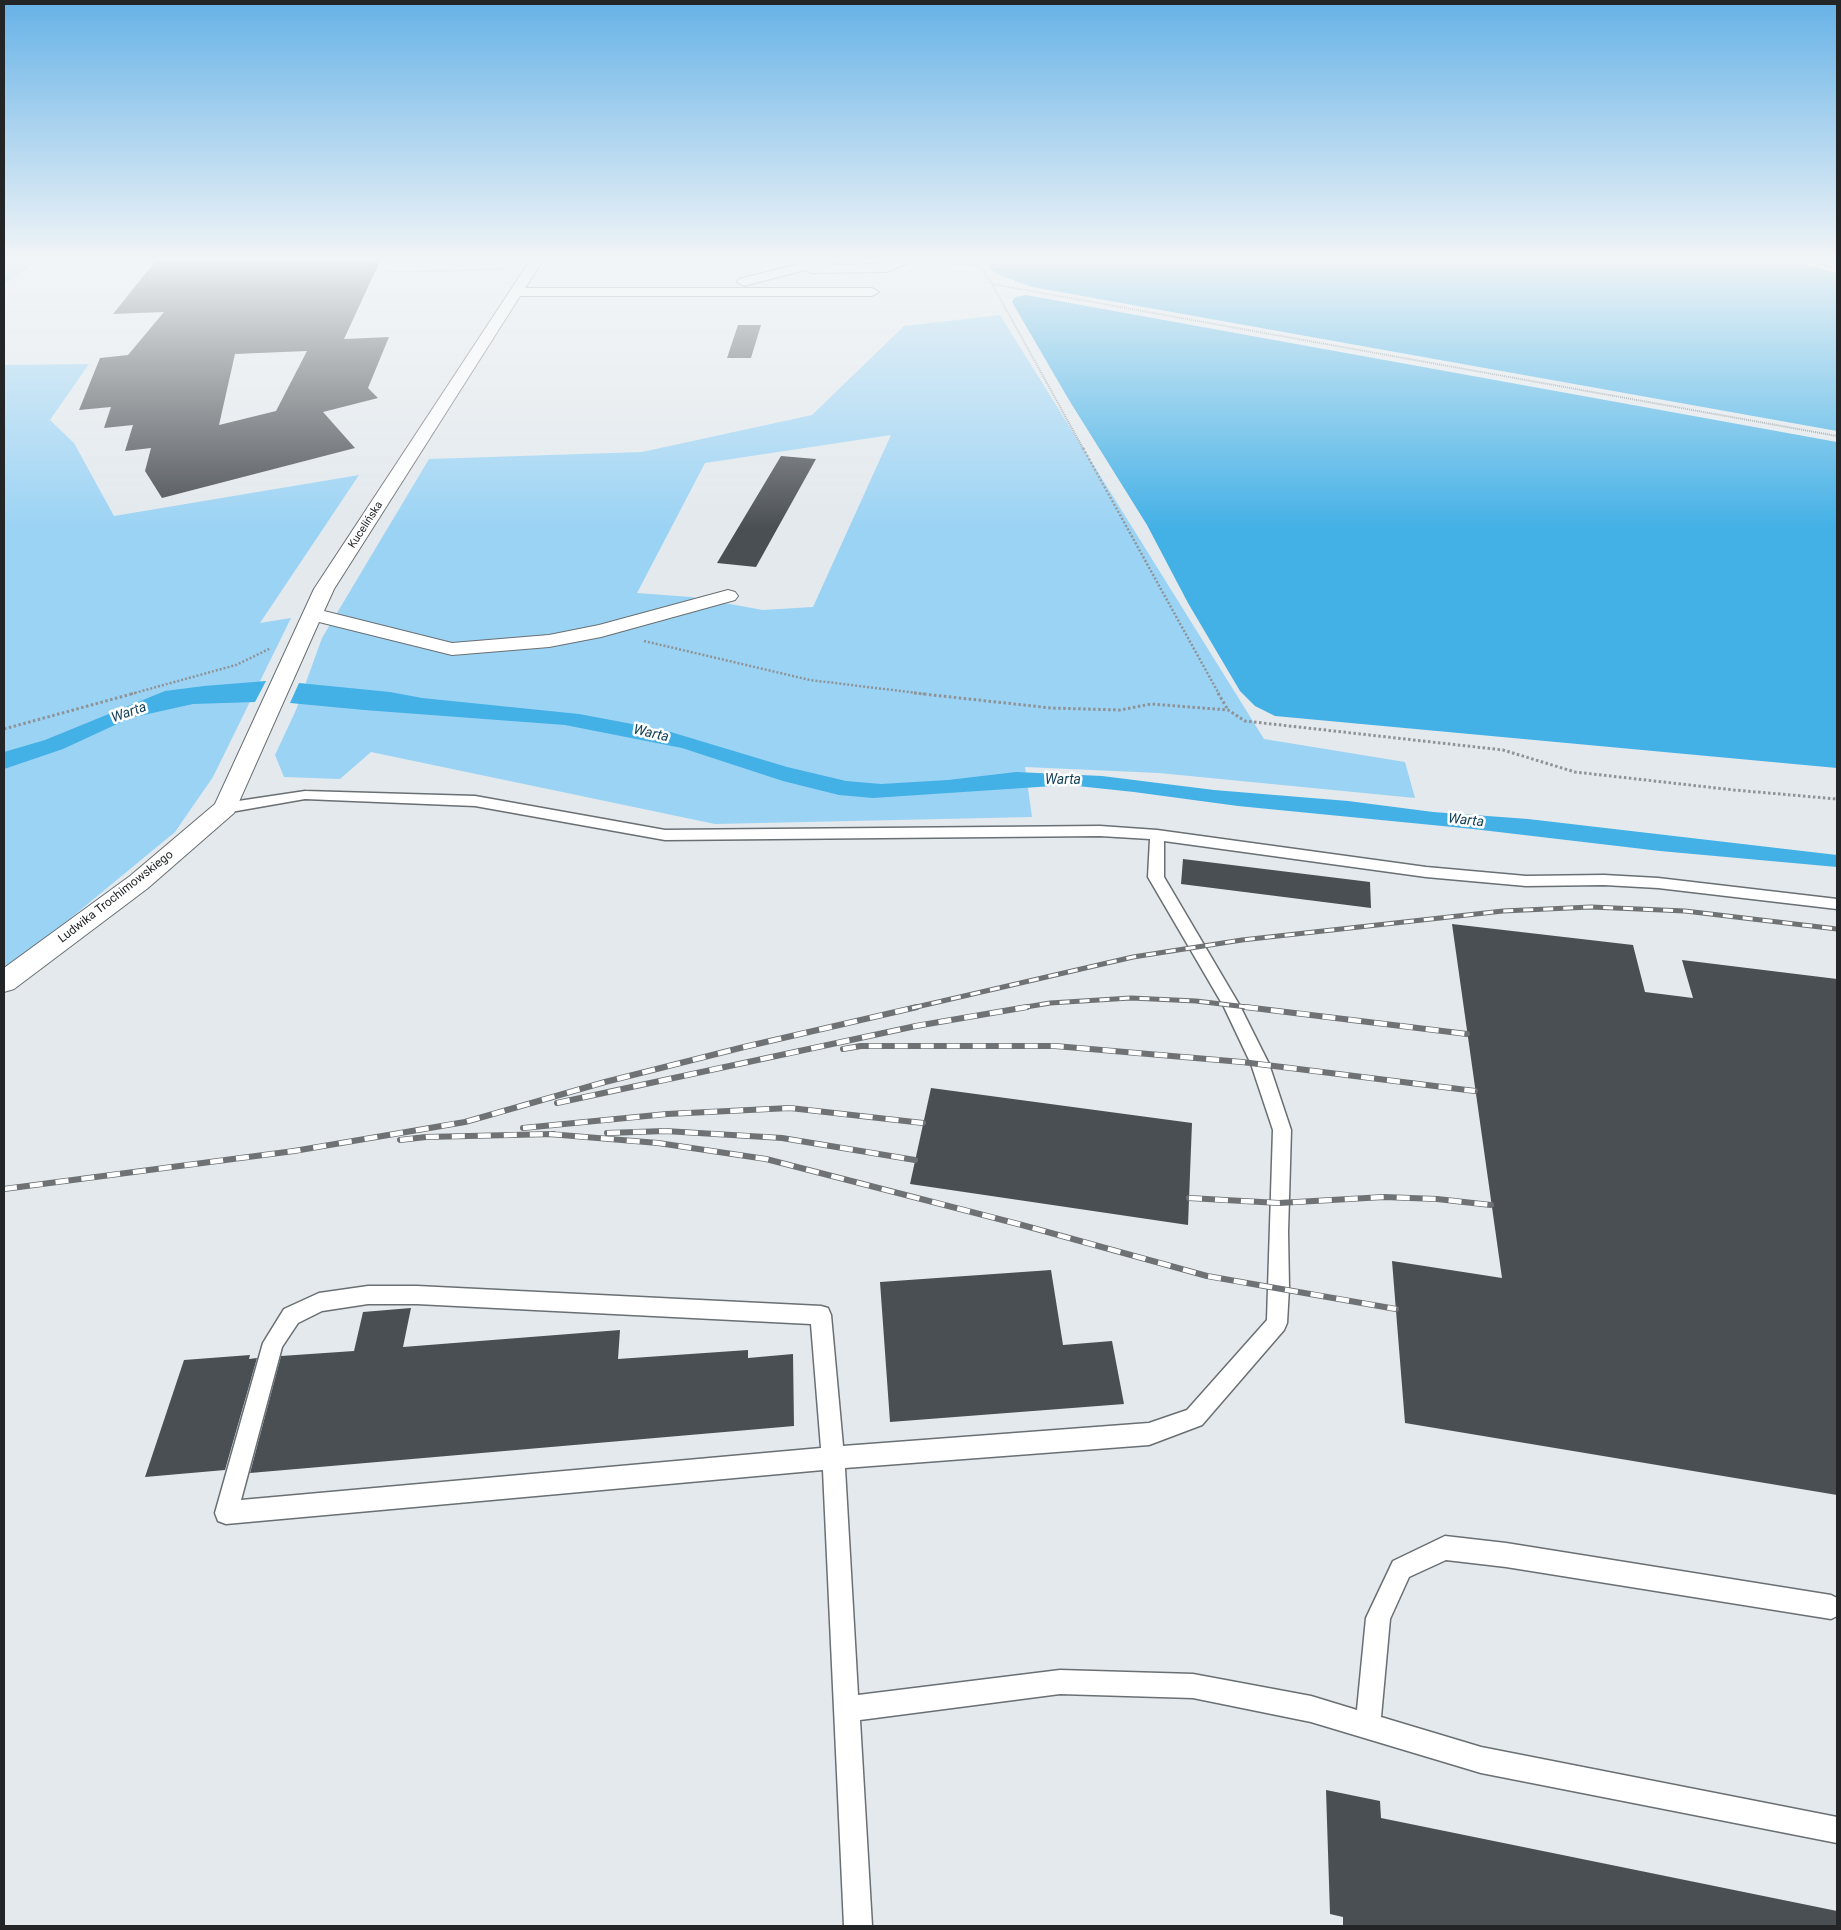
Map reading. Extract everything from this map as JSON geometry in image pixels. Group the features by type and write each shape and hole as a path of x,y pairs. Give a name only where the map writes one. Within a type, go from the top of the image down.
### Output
{"street":[{"name":"Kucelińska","path":"225,808 324,590 478,349"},
{"path":"310,621 452,649 549,641 601,631 728,596"},
{"name":"Ludwika Trochimowskiego","path":"4,982 139,882 225,808"}],"lane":[{"path":"225,808 314,795 475,801 665,835 1100,831 1157,834 1426,872 1526,881 1604,880 1658,883 1837,904"},
{"path":"858,1926 834,1458 821,1315 417,1295 368,1295 319,1302 292,1316 273,1343 226,1513 834,1458 1149,1434 1194,1418 1277,1322 1282,1130 1260,1064 1232,1006 1156,877 1157,834"},
{"path":"1368,1726 1378,1618 1401,1569 1445,1548 1506,1554 1832,1607"},
{"path":"846,1709 1060,1682 1184,1686 1311,1708 1481,1760 1837,1830"}],"path":[{"path":"1028,349 1228,710 1245,721 1503,750 1575,772 1734,790 1837,799"},
{"path":"1354,349 1837,436"},
{"path":"4,729 236,666 310,621"},
{"path":"601,631 810,680 1051,708 1120,710 1151,704 1228,710"}],"shaded area":[{"path":"880,349 1021,349 1264,739 1405,762 1415,798 1159,773 1025,767 1032,817 715,824 371,752 340,779 284,777 275,755 296,710 322,638 429,459 642,452 812,415","holes":["891,435 813,607 763,610 691,597 637,593 705,463"]},
{"path":"89,364 50,420 74,443 114,516 359,475 260,623 291,618 213,777 175,832 50,935 4,970 4,365"}],"water":[{"path":"1039,349 1324,349 1837,442 1837,768 1275,716 1255,706 1240,691 1188,603 1147,525"},
{"path":"1379,349 1837,349 1837,431"},
{"name":"Warta","path":"266,681 255,702 193,704 130,718 63,749 4,769 4,752 45,740 165,691"},
{"name":"Warta","path":"299,683 579,714 664,730 787,767 846,781 881,784 948,780 1016,772 1102,776 1214,790 1348,801 1433,812 1528,819 1837,855 1837,867 1660,851 1473,829 1238,806 1068,785 873,798 839,795 783,781 682,748 565,725 290,703"}],"building":[{"path":"133,349 384,349 368,388 378,398 323,412 355,448 162,498 145,471 151,448 125,451 133,425 104,428 111,407 79,410 100,358 128,355","holes":["307,351 276,411 219,425 235,354"]},
{"path":"730,349 754,349 751,358 727,358"},
{"path":"781,456 816,459 756,567 717,563"},
{"path":"1183,859 1370,882 1371,908 1181,884"},
{"path":"1452,924 1633,945 1645,992 1693,998 1682,960 1837,979 1837,1495 1405,1423 1392,1261 1502,1278"},
{"path":"931,1088 1192,1123 1188,1225 910,1184"},
{"path":"1051,1270 1063,1345 1112,1341 1124,1404 890,1422 880,1282"},
{"path":"411,1308 403,1347 620,1330 618,1359 748,1350 748,1358 793,1354 794,1426 250,1473 281,1356 354,1351 363,1312"},
{"path":"250,1355 249,1359 257,1358 225,1470 145,1477 184,1360"},
{"path":"1326,1790 1380,1801 1381,1818 1837,1911 1837,1926 1343,1926 1343,1917 1330,1914"}],"railway":[{"path":"912,1008 1133,957 1242,940 1503,911 1591,907 1685,911 1837,929"},
{"path":"1020,1008 1050,1003 1131,998 1196,1001 1255,1008"},
{"path":"4,1189 294,1151 465,1122 605,1082 744,1047 917,1007"},
{"path":"557,1103 916,1026 1027,1007"},
{"path":"1245,1007 1467,1034"},
{"path":"843,1049 861,1046 1055,1046 1242,1062 1475,1091"},
{"path":"523,1128 667,1114 790,1108 923,1123"},
{"path":"607,1133 665,1131 782,1138 915,1160"},
{"path":"400,1140 426,1137 550,1134"},
{"path":"550,1134 658,1143 766,1159 1022,1225 1207,1276 1396,1309"},
{"path":"1189,1198 1279,1203 1384,1197 1437,1199 1491,1205"}]}
